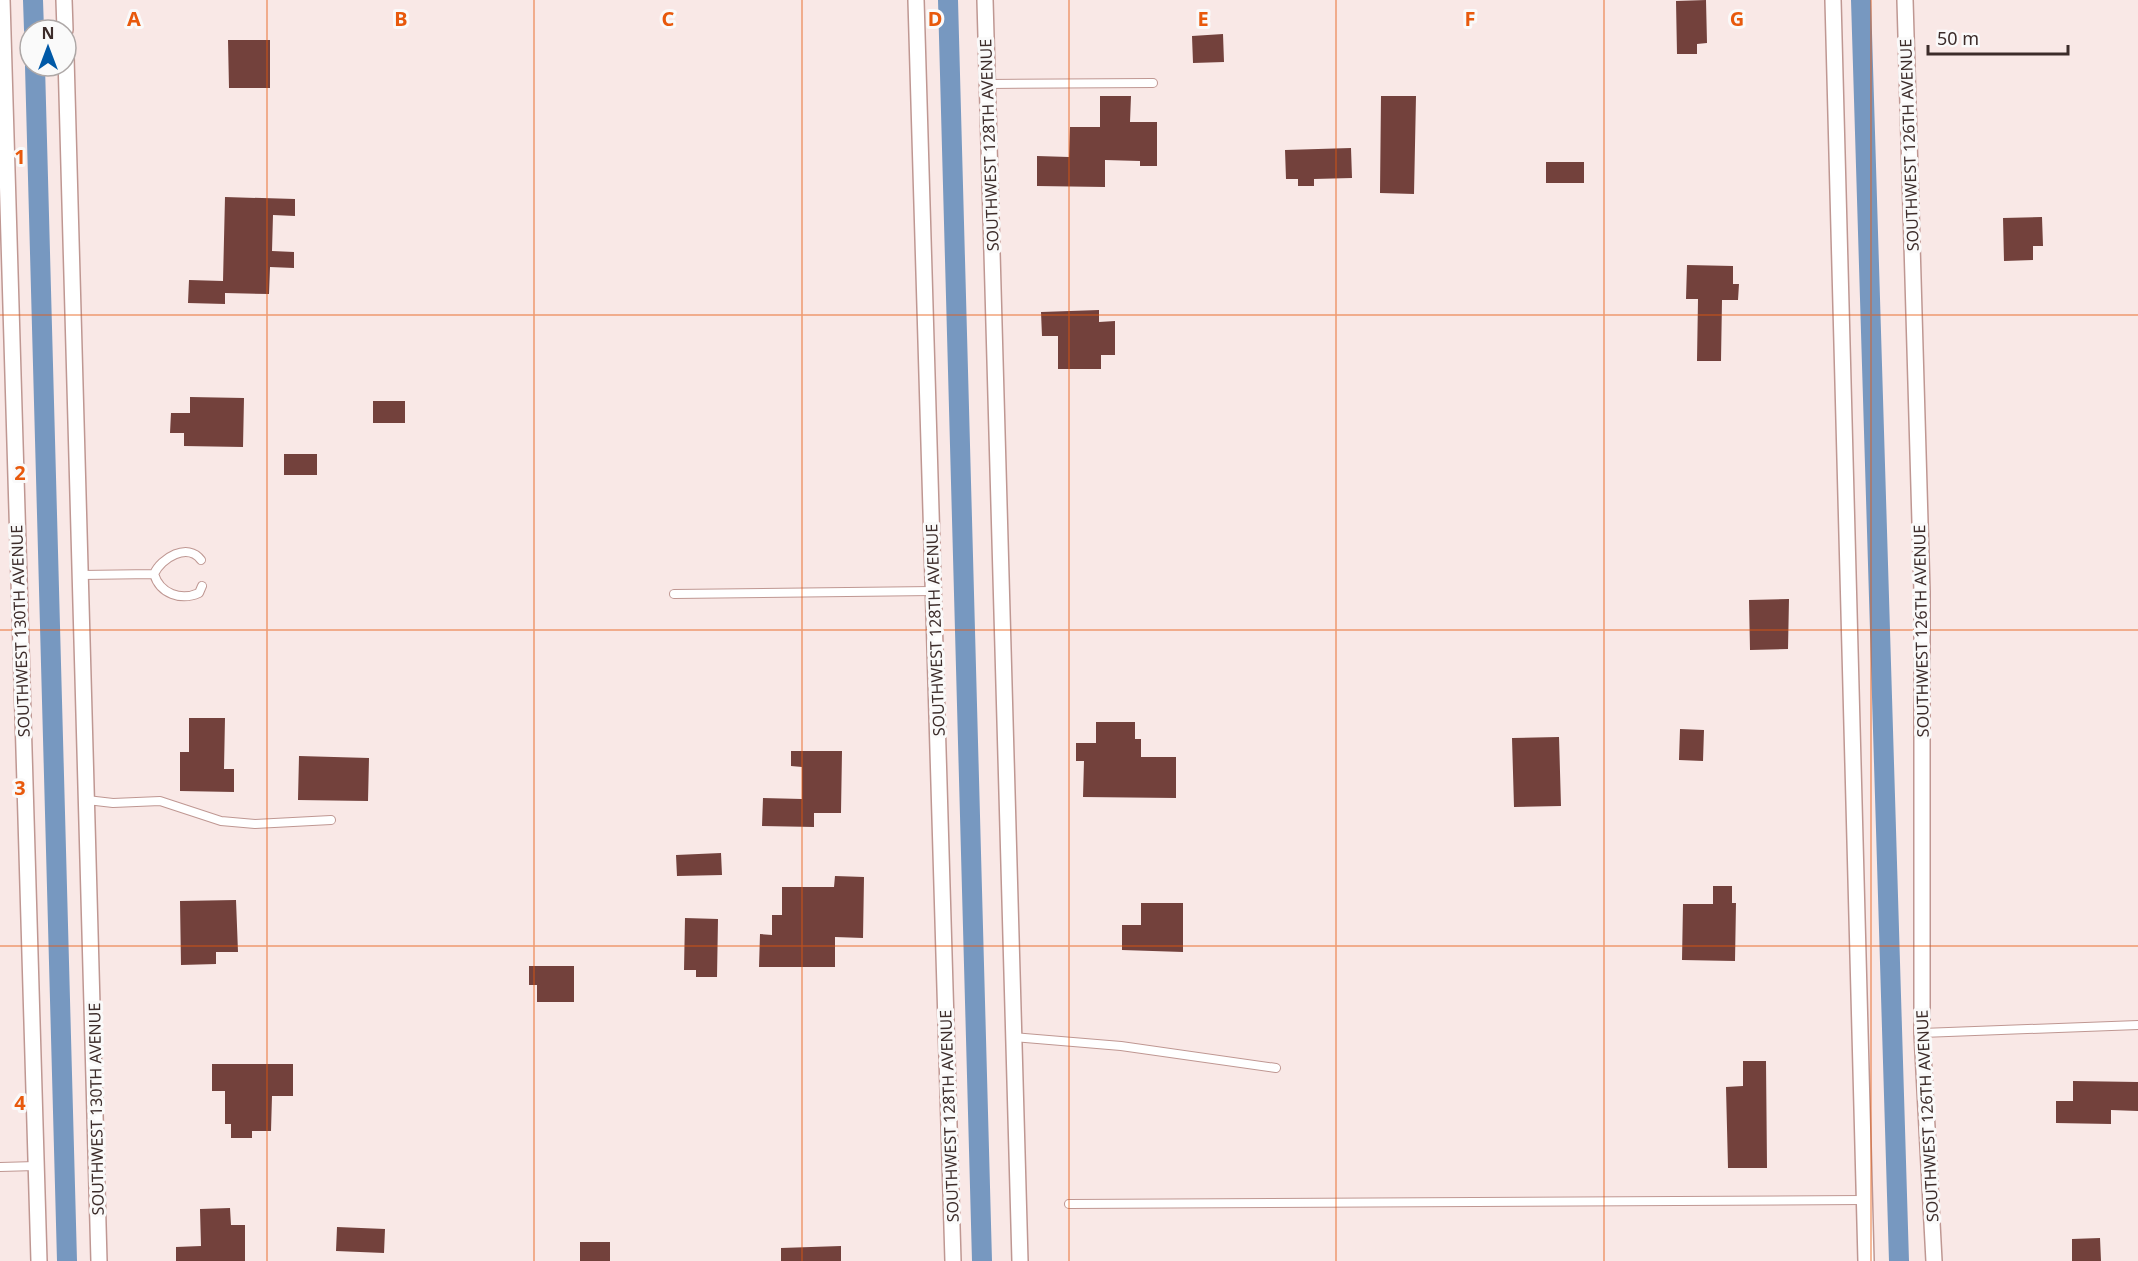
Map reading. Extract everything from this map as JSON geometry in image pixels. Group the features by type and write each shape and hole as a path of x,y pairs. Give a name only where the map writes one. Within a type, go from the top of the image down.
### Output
{"street":[{"name":"SOUTHWEST 130TH AVENUE","path":"2,0 39,1261"},
{"path":"64,0 65,18"},
{"name":"SOUTHWEST 128TH AVENUE","path":"916,0 953,1261"},
{"name":"SOUTHWEST 128TH AVENUE","path":"985,0 1020,1261"},
{"path":"1833,0 1866,1261"},
{"name":"SOUTHWEST 126TH AVENUE","path":"1905,0 1922,592 1922,1033 1934,1261"},
{"name":"SOUTHWEST 130TH AVENUE","path":"67,78 99,1261"}],"lane":[{"path":"988,84 1153,82"},
{"path":"154,574 162,561 177,554 196,554 201,560"},
{"path":"81,575 154,574"},
{"path":"154,574 160,586 172,594 192,596 199,593 202,586"},
{"path":"674,594 933,591"},
{"path":"87,800 160,801 221,821 255,824 331,820"},
{"path":"1922,1033 2138,1025"},
{"path":"1014,1037 1121,1046 1276,1068"},
{"path":"0,1167 36,1166"},
{"path":"1069,1204 1864,1200"}],"building":[{"path":"1706,0 1707,43 1697,44 1697,54 1677,54 1676,1"},
{"path":"1223,34 1224,62 1193,63 1192,36"},
{"path":"228,40 270,40 270,88 229,88"},
{"path":"1100,96 1131,96 1130,122 1157,122 1157,166 1140,166 1140,161 1105,160 1105,187 1037,186 1037,156 1069,157 1070,127 1100,127"},
{"path":"1381,96 1416,96 1414,194 1380,193"},
{"path":"1351,148 1352,178 1314,179 1314,186 1298,186 1298,179 1286,179 1285,150"},
{"path":"1546,162 1584,162 1584,183 1546,183"},
{"path":"225,197 295,199 295,216 273,215 272,251 294,252 294,268 270,267 269,294 225,293 225,304 188,303 189,280 223,281"},
{"path":"2042,217 2043,246 2033,246 2033,260 2004,261 2003,218"},
{"path":"1687,265 1733,266 1733,284 1739,284 1738,300 1722,300 1721,361 1697,361 1698,299 1686,299"},
{"path":"1099,310 1099,322 1115,321 1115,355 1101,355 1101,369 1058,369 1058,336 1042,336 1041,312"},
{"path":"190,397 244,398 243,447 184,446 184,433 170,433 171,413 190,413"},
{"path":"373,401 405,401 405,423 373,423"},
{"path":"284,454 317,454 317,475 284,475"},
{"path":"1789,599 1788,649 1750,650 1749,600"},
{"path":"189,718 225,718 224,769 234,769 234,792 180,791 180,752 189,752"},
{"path":"1096,722 1135,722 1135,739 1141,739 1141,757 1176,757 1176,798 1083,797 1084,761 1076,761 1076,743 1096,743"},
{"path":"1680,729 1704,730 1703,761 1679,760"},
{"path":"1559,737 1561,806 1514,807 1512,738"},
{"path":"791,751 842,751 841,813 814,813 814,827 762,826 763,798 802,799 802,767 791,766"},
{"path":"299,756 369,758 368,801 298,800"},
{"path":"721,853 722,875 677,876 676,855"},
{"path":"835,876 864,877 863,938 835,937 835,967 759,967 760,934 772,935 772,915 782,915 782,887 834,887"},
{"path":"1713,886 1732,886 1732,903 1736,903 1735,961 1682,960 1683,904 1713,904"},
{"path":"236,900 238,952 216,952 216,964 181,965 180,901"},
{"path":"1141,903 1183,903 1183,952 1122,950 1122,925 1141,925"},
{"path":"685,918 718,919 717,977 696,977 696,970 684,970"},
{"path":"529,966 574,966 574,1002 537,1002 537,985 529,985"},
{"path":"1743,1061 1766,1061 1767,1168 1728,1168 1726,1087 1743,1086"},
{"path":"212,1064 293,1064 293,1096 272,1096 271,1131 252,1131 252,1138 231,1138 231,1124 225,1124 225,1091 212,1091"},
{"path":"2073,1081 2138,1082 2138,1111 2111,1110 2111,1124 2056,1123 2056,1101 2073,1101"},
{"path":"230,1208 231,1225 245,1225 245,1261 176,1261 176,1247 201,1246 200,1209"},
{"path":"337,1227 385,1229 384,1253 336,1251"},
{"path":"2100,1238 2101,1261 2072,1261 2072,1239"},
{"path":"580,1242 610,1242 610,1261 580,1261"},
{"path":"841,1246 841,1261 781,1261 781,1248"}],"waterway":[{"path":"33,0 34,18"},
{"path":"948,0 982,1261"},
{"path":"1861,0 1899,1261"},
{"path":"35,78 67,1261"}]}
